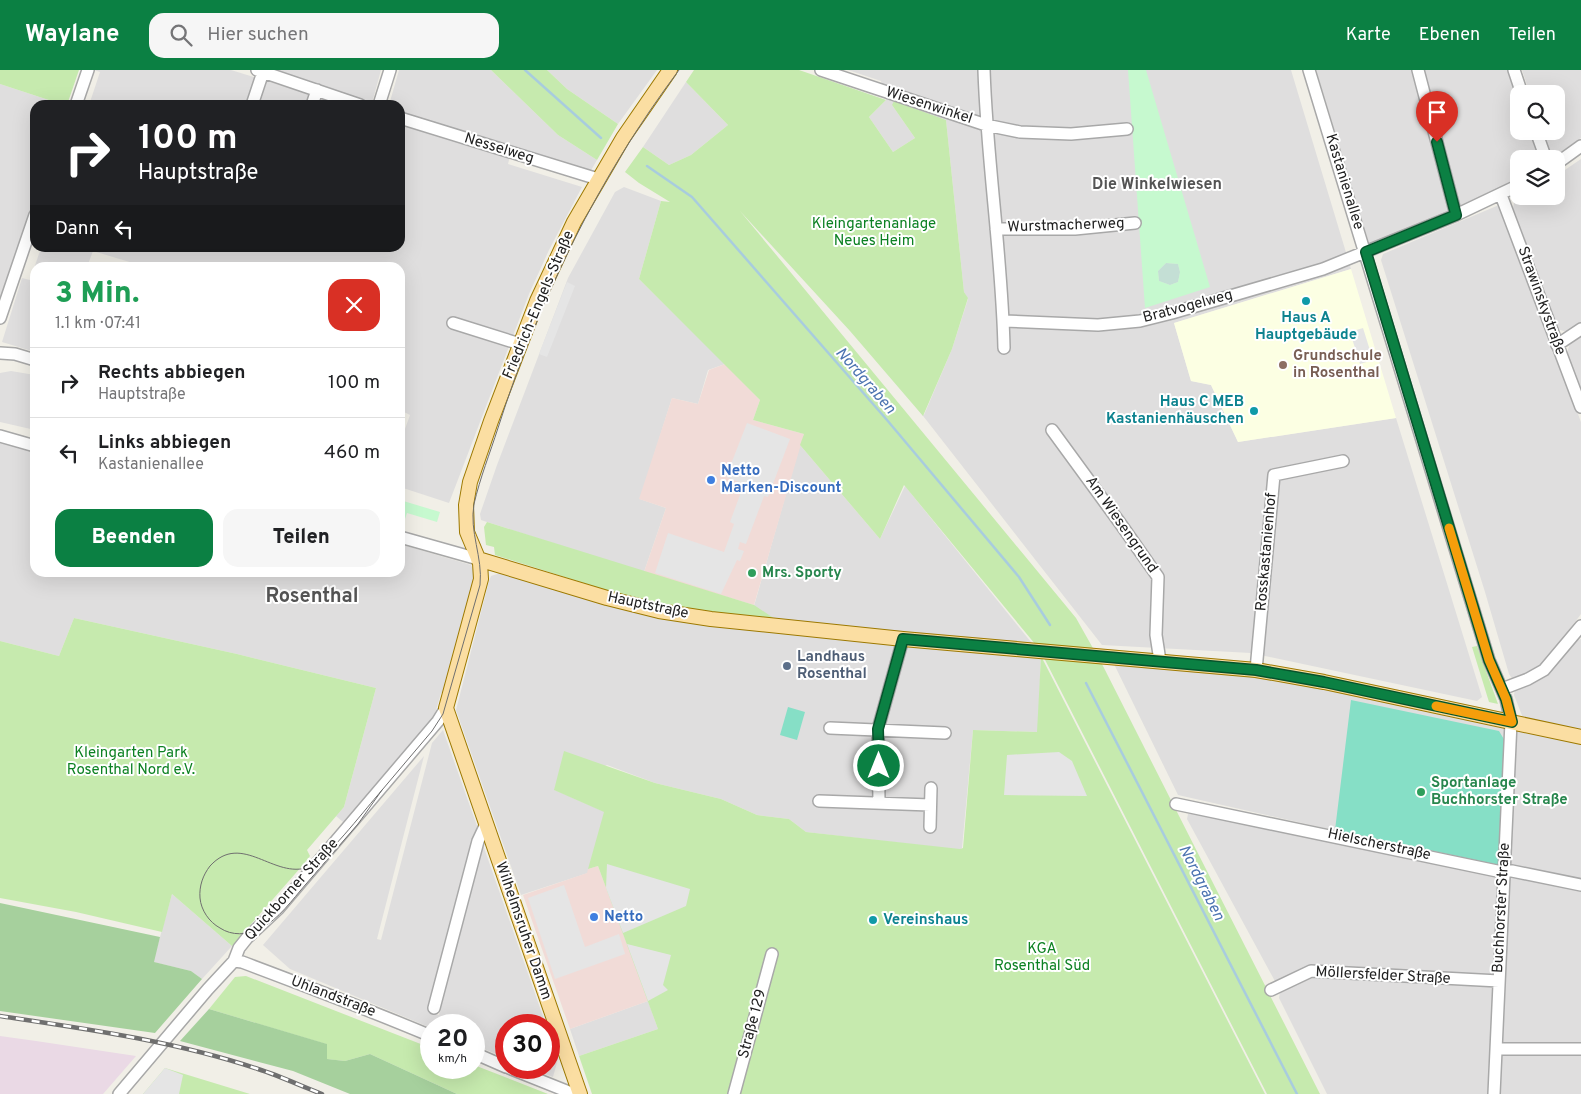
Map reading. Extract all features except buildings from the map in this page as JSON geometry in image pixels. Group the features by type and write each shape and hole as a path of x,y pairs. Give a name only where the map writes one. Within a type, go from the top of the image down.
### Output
{"main road":[{"name":"Friedrich-Engels-Straße","path":"478,559 469,539 467,529 467,493 520,344 537,301 561,250 598,179 670,70"},
{"name":"Hauptstraße","path":"478,559 658,611 711,619 903,639 1256,670 1324,682 1581,737"},
{"path":"446,708 481,579 478,559"},
{"name":"Wilhelmsruher Damm","path":"446,708 580,1094"}],"street":[{"path":"78,100 88,70"},
{"path":"381,100 390,70"},
{"name":"Wiesenwinkel","path":"821,70 986,125 984,70"},
{"name":"Kastanienallee","path":"1310,70 1486,653 1506,699 1512,722"},
{"path":"1418,70 1456,215"},
{"path":"1514,70 1519,85"},
{"path":"253,100 260,71 346,100"},
{"path":"314,100 317,90"},
{"name":"Nesselweg","path":"405,120 598,179"},
{"path":"986,125 1020,132 1071,134 1127,128"},
{"name":"Wurstmacherweg","path":"986,125 1004,321 1004,348"},
{"path":"1565,158 1581,146"},
{"name":"Bratvogelweg","path":"1004,321 1098,325 1140,321 1172,313 1323,269 1456,215 1510,190"},
{"name":"Strawinskystraße","path":"1501,195 1581,407"},
{"name":"Wurstmacherweg","path":"996,229 1076,229 1135,223"},
{"path":"0,318 30,230"},
{"path":"453,323 520,344"},
{"path":"1557,344 1581,329"},
{"path":"0,353 15,354 30,358"},
{"name":"Am Wiesengrund","path":"1052,430 1158,578 1156,626 1160,661"},
{"path":"0,436 30,445"},
{"name":"Rosskastanienhof","path":"1256,670 1274,475 1344,461"},
{"name":"Hauptstraße","path":"405,538 478,559"},
{"path":"1502,689 1528,679 1546,668 1581,626"},
{"path":"879,802 878,729 903,639"},
{"name":"Quickborner Straße","path":"119,1094 234,960 241,946 278,909 437,722 446,708"},
{"name":"Buchhorster Straße","path":"1494,1094 1512,722"},
{"path":"830,728 945,733"},
{"path":"930,827 932,788"},
{"path":"819,801 930,805"},
{"name":"Hielscherstraße","path":"1176,804 1581,885"},
{"name":"Wilhelmsruher Damm","path":"434,1008 478,841 486,824"},
{"name":"Straße 129","path":"734,1094 772,954"},
{"name":"Uhlandstraße","path":"234,960 323,992 420,1032"},
{"name":"Möllersfelder Straße","path":"1271,990 1311,971 1498,981"},
{"path":"1496,1049 1581,1049"},
{"path":"537,1079 574,1094"}],"shaded area":[{"path":"94,70 231,70 329,100 91,100 100,72"},
{"path":"275,70 381,70 373,100 363,100"},
{"path":"399,70 491,70 558,135 597,160 590,172 405,115 405,100 390,100"},
{"path":"547,70 657,70 618,124 567,89"},
{"path":"848,70 1291,70 1351,269 1174,323 1191,381 1211,385 1238,442 1396,418 1482,697 1477,701 1251,653 1102,645 913,403 924,415 952,349 968,299 964,292 946,120 892,105 915,138 893,152 869,117 886,100 881,81"},
{"path":"1316,70 1414,70 1452,211 1372,244 1369,243"},
{"path":"1422,70 1510,70 1516,85 1510,85 1510,140 1535,140 1539,150 1510,150 1510,185 1459,210"},
{"path":"1522,70 1581,70 1581,138 1564,150 1549,150 1546,140 1565,140 1565,85 1527,85"},
{"path":"686,82 728,125 691,155 669,165 643,147"},
{"path":"0,84 49,100 30,100 30,222 0,309"},
{"path":"405,124 510,156 508,164 582,187 549,250 529,294 449,503 405,489 405,429 410,415 405,412 405,262 129,262 96,252 405,252"},
{"path":"1581,159 1581,322 1566,332 1558,329 1513,208 1514,205 1565,205 1565,170"},
{"path":"624,187 661,201 639,279 725,364 708,370 698,404 672,398 640,499 666,508 644,572 481,520 480,514 568,278 615,192"},
{"path":"1499,205 1581,422 1581,614 1545,662 1533,671 1513,680 1509,674 1381,260 1383,254"},
{"path":"40,252 93,252 89,262 36,262"},
{"path":"1166,263 1178,264 1180,272 1178,282 1170,285 1159,281 1158,271"},
{"name":"Grundschule in Rosenthal","path":"1351,269 1396,418 1238,442 1211,385 1191,381 1174,323"},
{"path":"22,278 30,280 30,350 2,342"},
{"path":"567,282 575,286 547,357 539,354"},
{"path":"1363,328 1373,360 1360,364 1350,332"},
{"path":"1581,336 1581,392 1567,353 1570,343"},
{"path":"725,364 760,400 753,420 804,434 754,605 644,572 666,508 639,499 672,398 698,404 709,370"},
{"path":"11,371 30,374 30,429 0,422 0,373"},
{"path":"747,423 790,439 768,497 764,496 746,544 740,542 738,549 744,551 740,561 737,560 721,594 655,573 668,533 724,552 734,524 730,522 744,484 726,477"},
{"path":"0,440 30,449 30,577 405,577 405,545 471,565 476,577 444,693 441,693 434,717 425,727 427,729 343,822 336,816 344,807 376,688 237,654 74,618 59,656 0,641"},
{"path":"800,445 880,539 905,486 1035,647 750,620"},
{"path":"500,573 662,618 1041,656 1038,732 973,730 962,848 960,850 806,832 789,819 757,815 721,799 655,783 607,765 555,790 605,812 588,873 521,895 456,710 489,581 491,576"},
{"path":"1581,639 1581,733 1523,718 1514,695 1515,689 1571,642"},
{"path":"1114,664 1257,674 1506,729 1502,865 1498,867 1178,795"},
{"path":"443,730 477,826 430,1012 436,1014 420,1014 420,1023 290,969 263,945 424,756 377,939 381,940 432,743"},
{"path":"1518,731 1529,734 1530,731 1581,742 1581,882 1509,866 1515,733"},
{"path":"1059,752 1072,761 1087,796 1004,795 1007,755"},
{"path":"1191,813 1497,874 1499,876 1495,975 1306,969 1276,983 1187,819 1188,814"},
{"path":"482,842 542,1014 495,1014 495,1054 485,1049 485,1014 439,1014"},
{"path":"607,864 690,889 686,906 623,933 606,888"},
{"path":"598,866 648,1001 570,1029 523,895 587,873 588,869"},
{"path":"1508,875 1581,889 1581,1045 1505,1046 1501,1043"},
{"path":"564,885 585,947 619,934 625,954 555,979 528,898"},
{"path":"172,894 232,946 202,979 191,971 153,962"},
{"path":"627,944 671,955 663,985 668,990 648,1001"},
{"path":"1309,977 1493,985 1490,1094 1327,1094 1279,998 1280,992"},
{"path":"648,1001 658,1029 579,1056 570,1029"},
{"path":"0,1036 136,1056 103,1094 0,1094"},
{"path":"1581,1052 1581,1094 1499,1094 1502,1054"},
{"path":"165,1068 183,1075 179,1094 143,1094"}],"green space":[{"path":"0,70 79,70 69,100 49,100 0,84"},
{"path":"491,70 547,70 567,89 618,124 597,160 558,135"},
{"name":"Kleingartenanlage Neues Heim","path":"694,70 799,70 886,100 869,117 893,152 915,138 892,105 894,101 946,120 964,292 968,298 952,349 923,416 850,331 740,211 1076,618 1103,666 1320,1094 1267,1094 1040,650 904,485 880,539 800,445 804,434 753,420 760,400 639,279 661,201 670,202 625,172 643,147 669,165 691,155 728,125 686,82"},
{"path":"1128,70 1146,70 1210,287 1145,308","holes":["1166,263 1178,264 1180,272 1178,282 1170,285 1159,281 1158,271"]},
{"path":"405,502 440,512 437,522 407,513 405,519"},
{"path":"487,522 754,605 775,619 665,607 495,555 494,547 486,545 484,527"},
{"name":"Kleingarten Park Rosenthal Nord e.V.","path":"74,618 237,654 376,688 344,807 307,850 310,856 302,866 232,946 172,894 162,932 76,912 0,898 0,641 59,656"},
{"path":"1477,646 1498,704 1489,702 1472,647"},
{"name":"KGA Rosenthal Süd","path":"1041,656 1265,1094 592,1094 579,1056 658,1029 598,866 588,869 604,812 554,790 564,751 655,783 721,799 757,815 789,819 806,832 960,849 963,848 973,730 1037,732"},
{"name":"Sportanlage Buchhorster Straße","path":"1351,700 1499,731 1505,741 1499,865 1335,830"},
{"path":"788,707 805,712 797,740 780,735"},
{"path":"0,903 160,937 154,962 191,971 202,979 155,1033 0,1011"},
{"path":"246,976 420,1044 420,1077 370,1054 345,1061 326,1059 326,1044 209,1009 235,977"},
{"path":"209,1009 327,1044 327,1059 345,1061 370,1054 420,1077 420,1079 424,1079 457,1094 350,1094 293,1071 180,1041"},
{"path":"165,1068 250,1094 143,1094"},
{"path":"485,1069 495,1073 495,1079 510,1079 548,1094 457,1094 424,1079 485,1079"}],"waterway":[{"name":"Nordgraben","path":"525,70 601,138"},
{"name":"Nordgraben","path":"647,166 692,197 887,420 1019,577 1050,625"},
{"name":"Nordgraben","path":"1086,683 1297,1094"}],"tram line":[{"path":"382,790 379,794 376,798 358,824 285,909 267,925 260,929 240,934 225,931 206,915 202,907 200,889 203,877 210,866 222,857 234,853 246,854 283,867 296,869 309,867 316,863 354,824 371,803 377,796 432,731 443,714 480,585 480,564 473,525 474,504 514,380 552,287 597,197 622,153 679,70"}],"railway":[{"path":"0,1016 162,1043 226,1059 322,1094"}],"slow traffic":[{"path":"1436,706 1512,722 1506,699 1489,660 1449,528"}],"place":[{"name":"Haus A Hauptgebäude","path":"1306,301"},
{"name":"Grundschule in Rosenthal","path":"1283,365"},
{"name":"Haus C MEB Kastanienhäuschen","path":"1254,411"},
{"name":"Netto Marken-Discount","path":"711,480"},
{"name":"Mrs. Sporty","path":"752,573"},
{"name":"Landhaus Rosenthal","path":"787,666"},
{"name":"Sportanlage Buchhorster Straße","path":"1421,792"},
{"name":"Netto","path":"594,917"},
{"name":"Vereinshaus","path":"873,920"}],"district":[{"name":"Die Winkelwiesen","path":"1157,185"},
{"name":"Rosenthal","path":"312,597"}],"route":[{"path":"879,766 878,729 903,639 1256,670 1324,682 1512,722 1506,699 1489,660 1366,252 1456,215 1437,142"}]}
